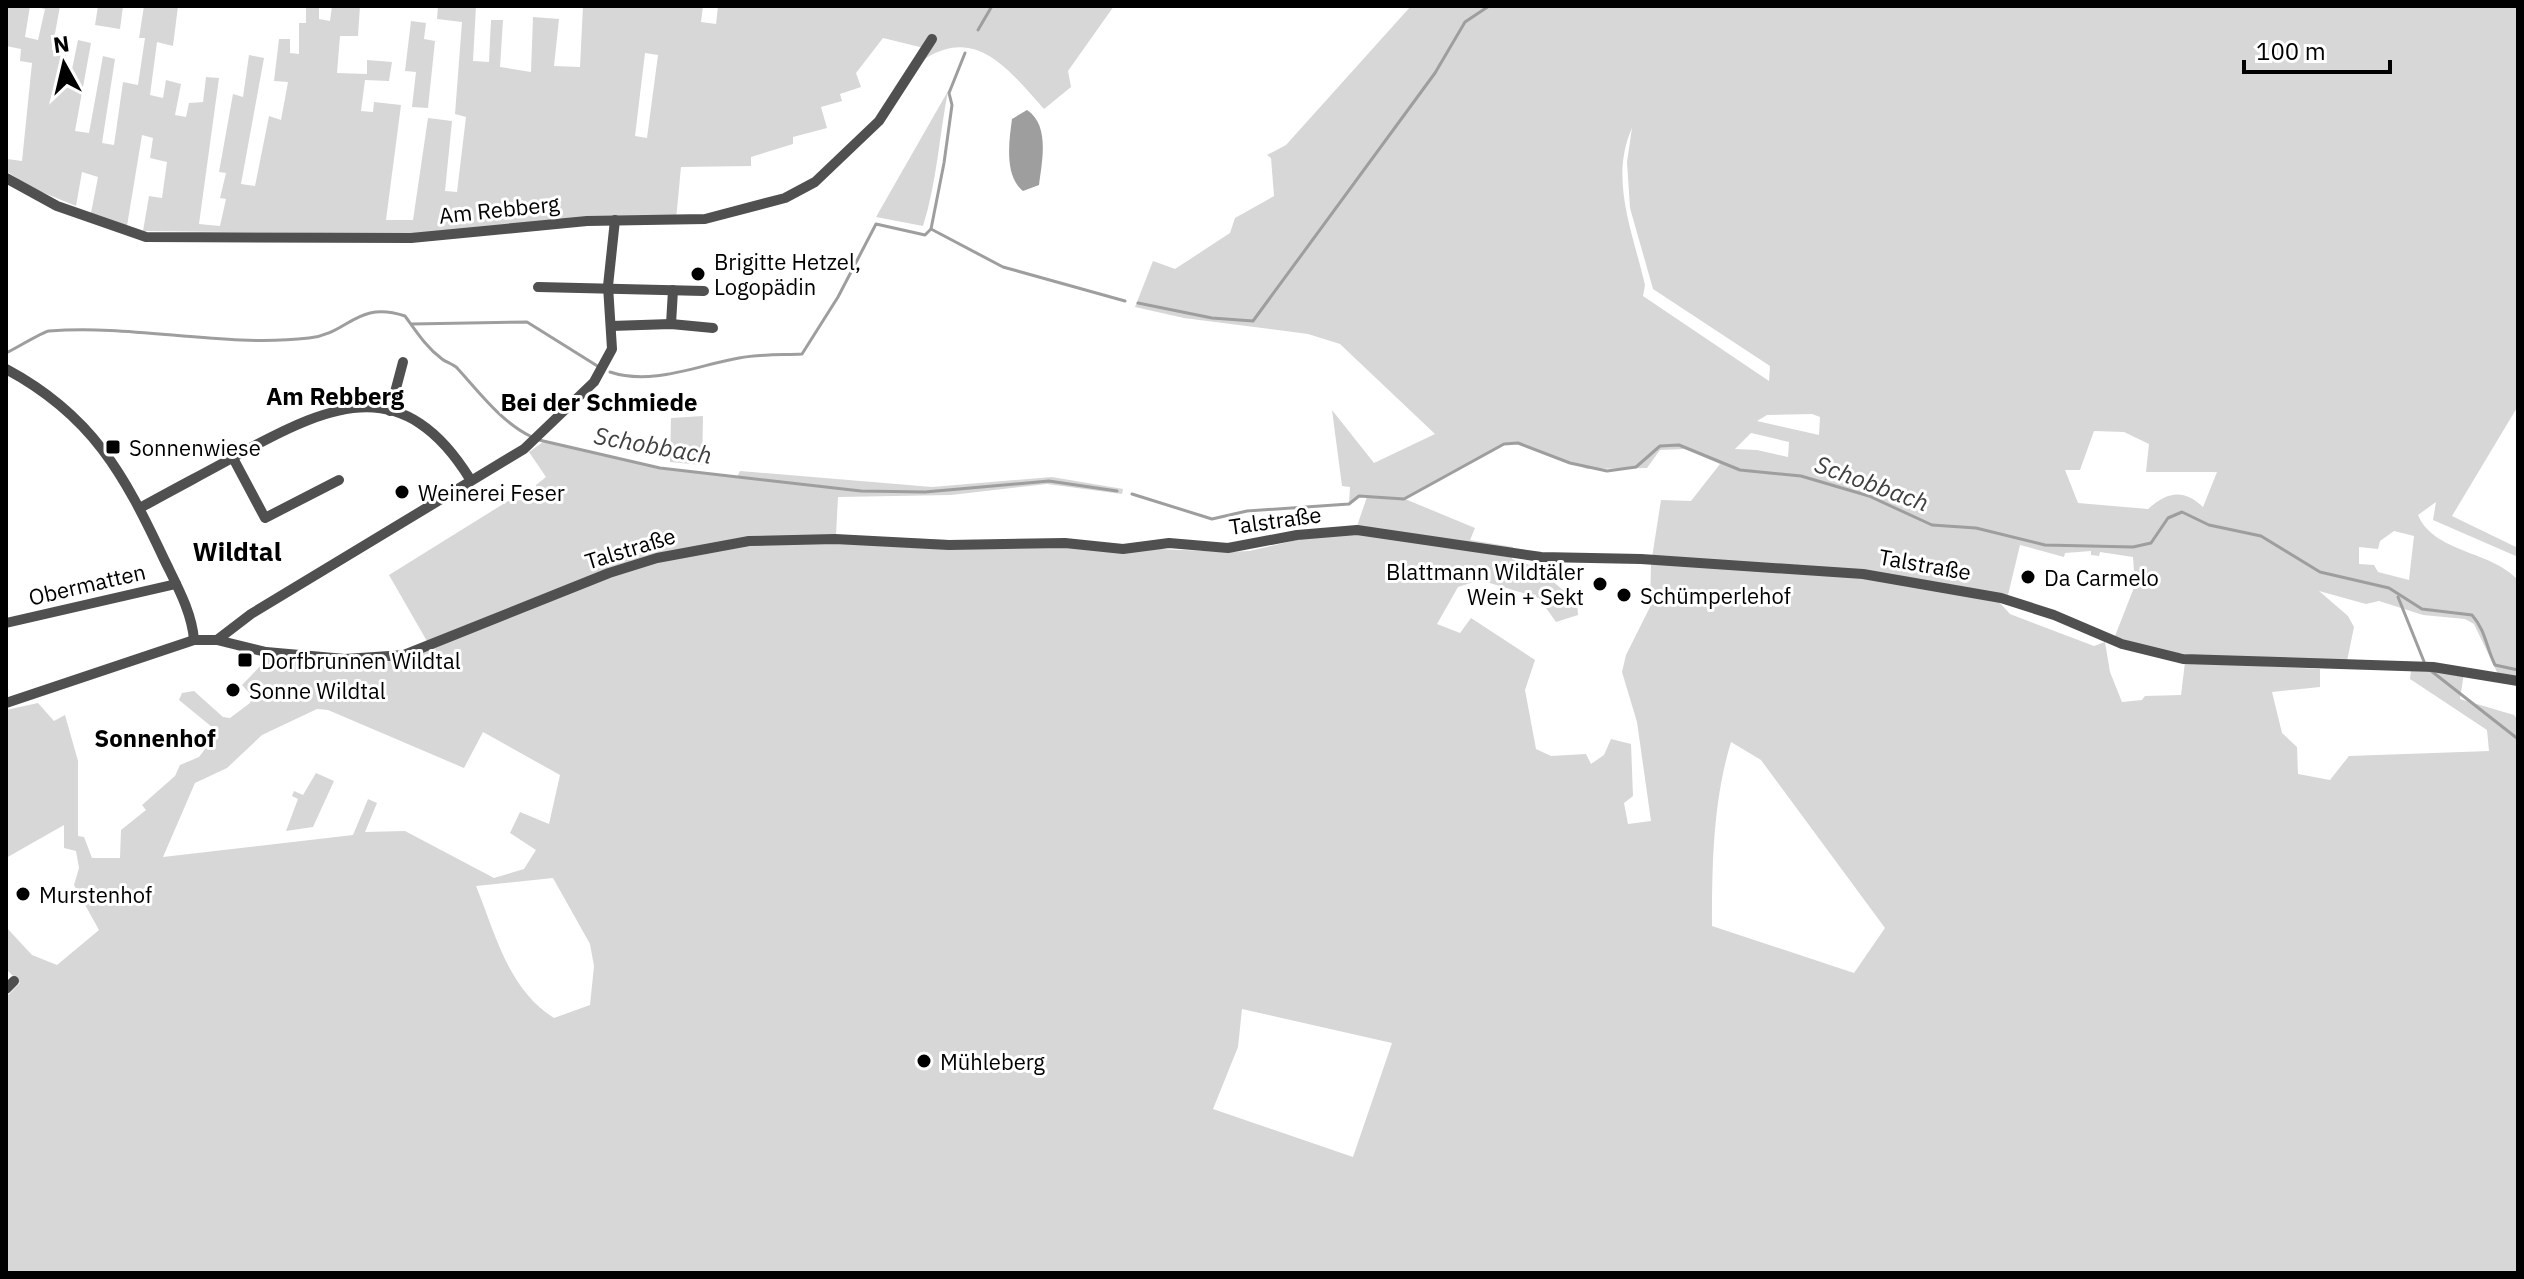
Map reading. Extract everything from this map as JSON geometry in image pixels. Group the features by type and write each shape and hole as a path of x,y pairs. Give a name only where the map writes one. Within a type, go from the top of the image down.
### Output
{"street":[{"name":"Am Rebberg","path":"6,178 57,206 146,237 411,238 615,220 705,219 785,198 815,182 879,121 932,39"},
{"path":"217,640 251,614 541,434 606,365 612,349 608,286 615,220"},
{"path":"538,287 608,286 704,291"},
{"path":"671,324 673,290"},
{"path":"611,326 671,324 713,328"},
{"path":"390,411 403,362"},
{"path":"6,369 62,404 105,450 140,508 176,584 194,640"},
{"path":"140,508 325,412 375,407 417,421 439,437 470,479"},
{"path":"233,458 265,518 339,480"},
{"name":"Talstraße","path":"6,703 194,640 217,640 266,652 345,659 404,655 609,573 669,555 749,541 835,539 937,545 1065,543 1123,549 1169,543 1228,548 1297,535 1357,530 1541,557 1641,559 1863,574 2001,598 2054,615 2122,644 2183,659 2428,667 2518,681"},
{"name":"Obermatten","path":"6,623 176,584"}],"shaded area":[{"path":"6,6 30,6 25,37 38,40 45,9 33,6 60,6 52,50 66,54 61,77 70,79 78,40 91,43 75,131 89,133 103,56 115,59 102,143 114,145 123,82 138,85 145,38 139,38 144,6 178,6 173,46 157,42 150,95 163,98 166,80 181,84 175,115 186,117 189,103 203,102 206,77 219,78 199,224 220,226 226,199 220,198 226,173 219,172 233,94 243,97 249,55 264,58 241,184 255,186 269,116 281,120 288,82 274,81 279,39 290,39 290,53 299,54 299,23 306,23 306,6 319,6 319,19 330,21 332,6 360,6 358,36 340,36 337,73 367,74 367,60 392,62 389,81 365,80 361,111 373,112 374,102 401,105 386,220 413,220 428,118 452,121 445,191 457,192 466,117 455,114 462,22 437,19 438,6 476,6 473,61 489,62 491,20 503,20 500,67 531,72 533,17 559,19 554,66 580,67 583,6 703,6 701,22 716,24 718,6 1114,6 1068,71 1071,87 1044,109 1003,66 974,49 958,47 940,51 920,62 924,48 883,38 856,73 861,87 840,94 842,101 821,107 827,128 793,137 793,144 751,157 751,166 681,167 676,220 413,234 143,231 149,196 162,198 167,162 150,158 153,138 142,135 127,226 91,213 98,177 82,172 76,206 32,188 6,171 7,159 22,161 32,63 20,61 21,49 6,46","holes":["645,53 658,55 647,138 635,136"]},
{"path":"98,6 123,6 120,29 95,25"},
{"path":"1411,6 2518,6 2518,406 2452,516 2518,548 2518,557 2433,520 2436,502 2418,515 2436,537 2493,563 2518,580 2518,686 2497,681 2497,672 2474,624 2465,619 2423,615 2379,601 2366,604 2319,591 2348,616 2354,627 2347,661 2200,656 2171,652 2115,636 2135,585 2133,557 2100,552 2099,556 2091,555 2091,551 2065,553 2064,557 2020,545 2008,595 2004,594 2000,603 2010,614 2094,646 2105,642 2110,672 2122,702 2142,700 2145,696 2181,695 2185,662 2320,669 2320,687 2272,692 2282,733 2297,747 2298,774 2330,780 2349,756 2489,751 2487,730 2410,679 2411,671 2464,673 2460,699 2514,715 2518,720 2518,1273 6,1273 6,997 20,983 6,969 6,927 32,955 57,965 99,930 74,885 79,868 76,851 64,848 64,825 6,858 6,710 38,703 54,721 65,715 78,761 78,836 84,837 92,858 120,858 121,830 146,810 142,805 175,776 180,765 199,757 218,732 179,700 182,693 194,691 223,717 230,718 250,703 252,696 242,685 268,658 331,665 369,665 408,655 428,643 389,575 508,501 536,499 536,485 546,477 529,452 543,442 660,468 737,477 740,471 932,487 1052,477 1123,489 1122,494 1047,484 951,495 838,497 836,535 1228,552 1249,551 1357,526 1367,497 1359,496 1349,504 1350,487 1342,486 1332,410 1374,463 1435,434 1340,344 1308,334 1184,318 1135,307 1153,261 1175,269 1230,233 1235,218 1274,196 1271,158 1267,155 1286,145","holes":["1632,128 1627,162 1630,208 1653,289 1770,366 1769,381 1643,296 1645,285 1625,206 1625,147","1812,414 1820,417 1819,435 1757,421 1767,415","2094,431 2124,432 2149,444 2146,472 2217,472 2203,507 2189,497 2176,494 2148,509 2078,503 2065,470 2080,470","1751,433 1789,442 1788,457 1735,449","1518,443 1587,469 1647,468 1660,450 1685,449 1720,464 1691,501 1661,500 1651,564 1650,607 1626,655 1622,672 1637,722 1651,821 1628,824 1624,803 1633,796 1631,744 1611,739 1604,755 1591,764 1586,754 1551,756 1536,749 1525,690 1535,660 1471,618 1460,633 1437,624 1458,587 1480,580 1539,598 1556,622 1578,615 1577,602 1536,567 1512,559 1513,547 1470,540 1475,528 1405,499 1504,444","2394,531 2414,536 2409,580 2378,572 2374,565 2359,564 2359,547 2378,549 2380,541","317,709 328,710 464,768 483,732 560,775 549,824 520,812 510,833 536,850 524,869 494,878 405,831 365,832 377,803 368,799 353,835 163,857 195,783 227,768 262,735","1731,742 1761,760 1885,928 1854,973 1712,926 1713,856 1720,787","553,878 590,944 594,966 590,1005 554,1018 538,1006 514,976 476,886","1242,1009 1392,1043 1353,1157 1213,1109 1238,1047"]},
{"path":"411,21 426,23 424,39 435,41 428,108 412,107 416,72 405,71"},
{"path":"948,91 935,176 923,226 876,217"},
{"path":"1027,110 1039,125 1043,155 1039,185 1023,191 1013,177 1009,147 1012,119"},
{"path":"703,416 702,465 670,462 671,418"},
{"path":"316,773 334,781 313,827 286,831 298,799 292,796 294,791 303,795"}],"waterway":[{"path":"978,30 992,6"},
{"path":"1138,303 1212,318 1253,321 1435,73 1465,22 1489,6"},
{"path":"931,229 952,105 949,93 965,53"},
{"path":"610,372 626,376 658,376 747,357 802,354 838,297 876,224 925,235 931,229 1003,267 1125,301"},
{"name":"Schobbach","path":"6,353 49,331 113,331 244,340 309,338 334,331 364,315 388,312 405,316 431,349 456,367 501,415 532,437"},
{"path":"412,324 527,322 599,367"},
{"name":"Schobbach","path":"539,440 660,468 861,491 925,492 1049,481 1117,491"},
{"name":"Schobbach","path":"1132,494 1212,519 1247,511 1349,504 1359,496 1404,499 1504,444 1518,443 1570,463 1607,471 1636,467 1660,446 1679,445 1740,470 1801,476 1869,496 1932,525 1976,528 2045,545 2133,547 2151,543 2168,518 2182,512 2209,525 2261,536 2320,572 2389,588 2422,609 2472,615 2483,633 2495,665 2518,670"},
{"path":"2398,597 2425,664"},
{"path":"2430,670 2518,739"}],"place":[{"name":"Brigitte Hetzel, Logopädin","path":"698,274"},
{"name":"Sonnenwiese","path":"113,447"},
{"name":"Weinerei Feser","path":"402,492"},
{"name":"Da Carmelo","path":"2028,577"},
{"name":"Blattmann Wildtäler Wein + Sekt","path":"1600,584"},
{"name":"Schümperlehof","path":"1624,595"},
{"name":"Dorfbrunnen Wildtal","path":"245,660"},
{"name":"Sonne Wildtal","path":"233,690"},
{"name":"Murstenhof","path":"23,894"},
{"name":"Mühleberg","path":"924,1061"}],"district":[{"name":"Am Rebberg","path":"335,396"},
{"name":"Bei der Schmiede","path":"599,402"},
{"name":"Wildtal","path":"237,551"},
{"name":"Sonnenhof","path":"155,738"}]}
